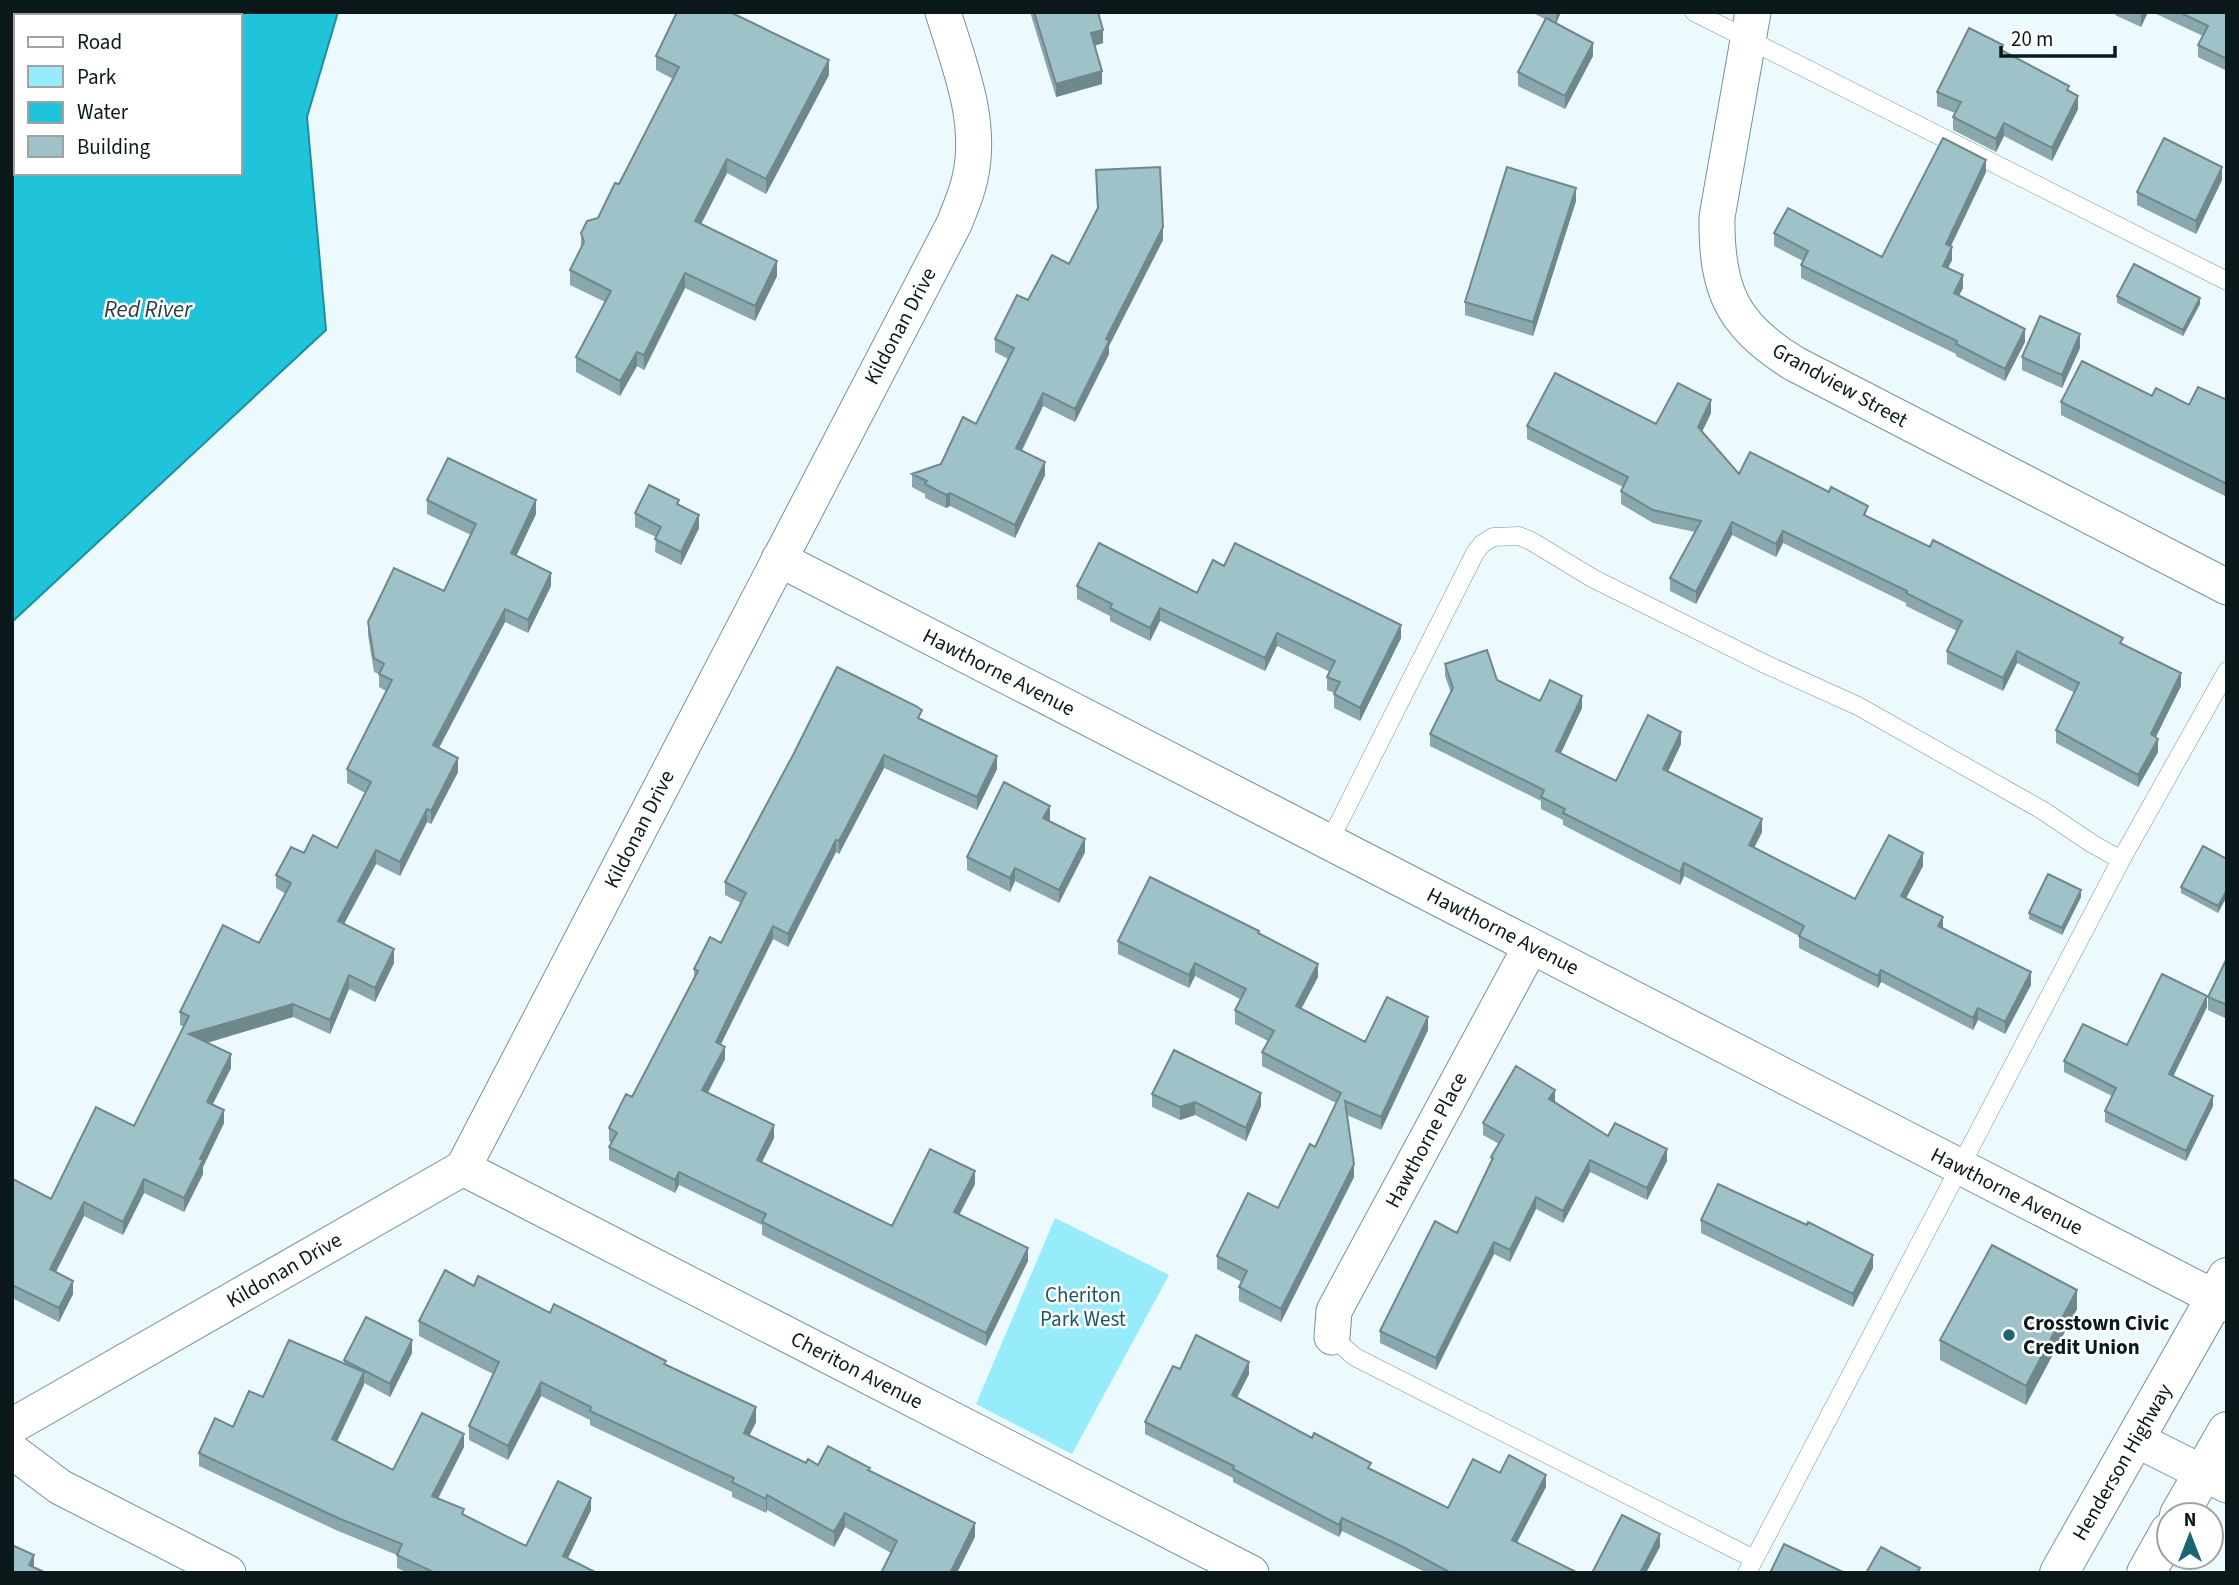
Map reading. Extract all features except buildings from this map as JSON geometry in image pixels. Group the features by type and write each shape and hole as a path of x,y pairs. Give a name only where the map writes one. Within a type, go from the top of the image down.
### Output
{"main road":[{"name":"Henderson Highway","path":"2059,1573 2135,1439 2223,1293"},
{"path":"2193,1501 2215,1479 2227,1431"},
{"path":"2146,1573 2155,1557"}],"street":[{"name":"Kildonan Drive","path":"12,1426 463,1168 954,224 970,178 974,154 970,107 943,12"},
{"name":"Grandview Street","path":"1750,26 1717,218 1716,246 1727,296 1756,337 1795,365 2227,587"},
{"name":"Hawthorne Avenue","path":"779,559 1960,1167 2223,1293"},
{"name":"Hawthorne Place","path":"1332,1337 1334,1311 1531,946"},
{"name":"Cheriton Avenue","path":"463,1168 1251,1573"},
{"path":"2135,1439 2215,1479"},
{"path":"12,1451 60,1487 228,1573"}],"lane":[{"path":"1694,12 1750,26 2227,281"},
{"path":"1329,842 1475,553 1493,537 1506,535 1531,541 1594,579 1763,663 1858,706 2042,810 2121,860"},
{"path":"1332,1337 1355,1357 1750,1566 2121,860 2227,671"}],"green space":[{"name":"Cheriton Park West","path":"1055,1218 1169,1275 1072,1454 976,1404"}],"water":[{"name":"Red River","path":"12,12 338,12 307,117 326,330 12,622"}],"place":[{"name":"Crosstown Civic Credit Union","path":"2009,1335"}]}
